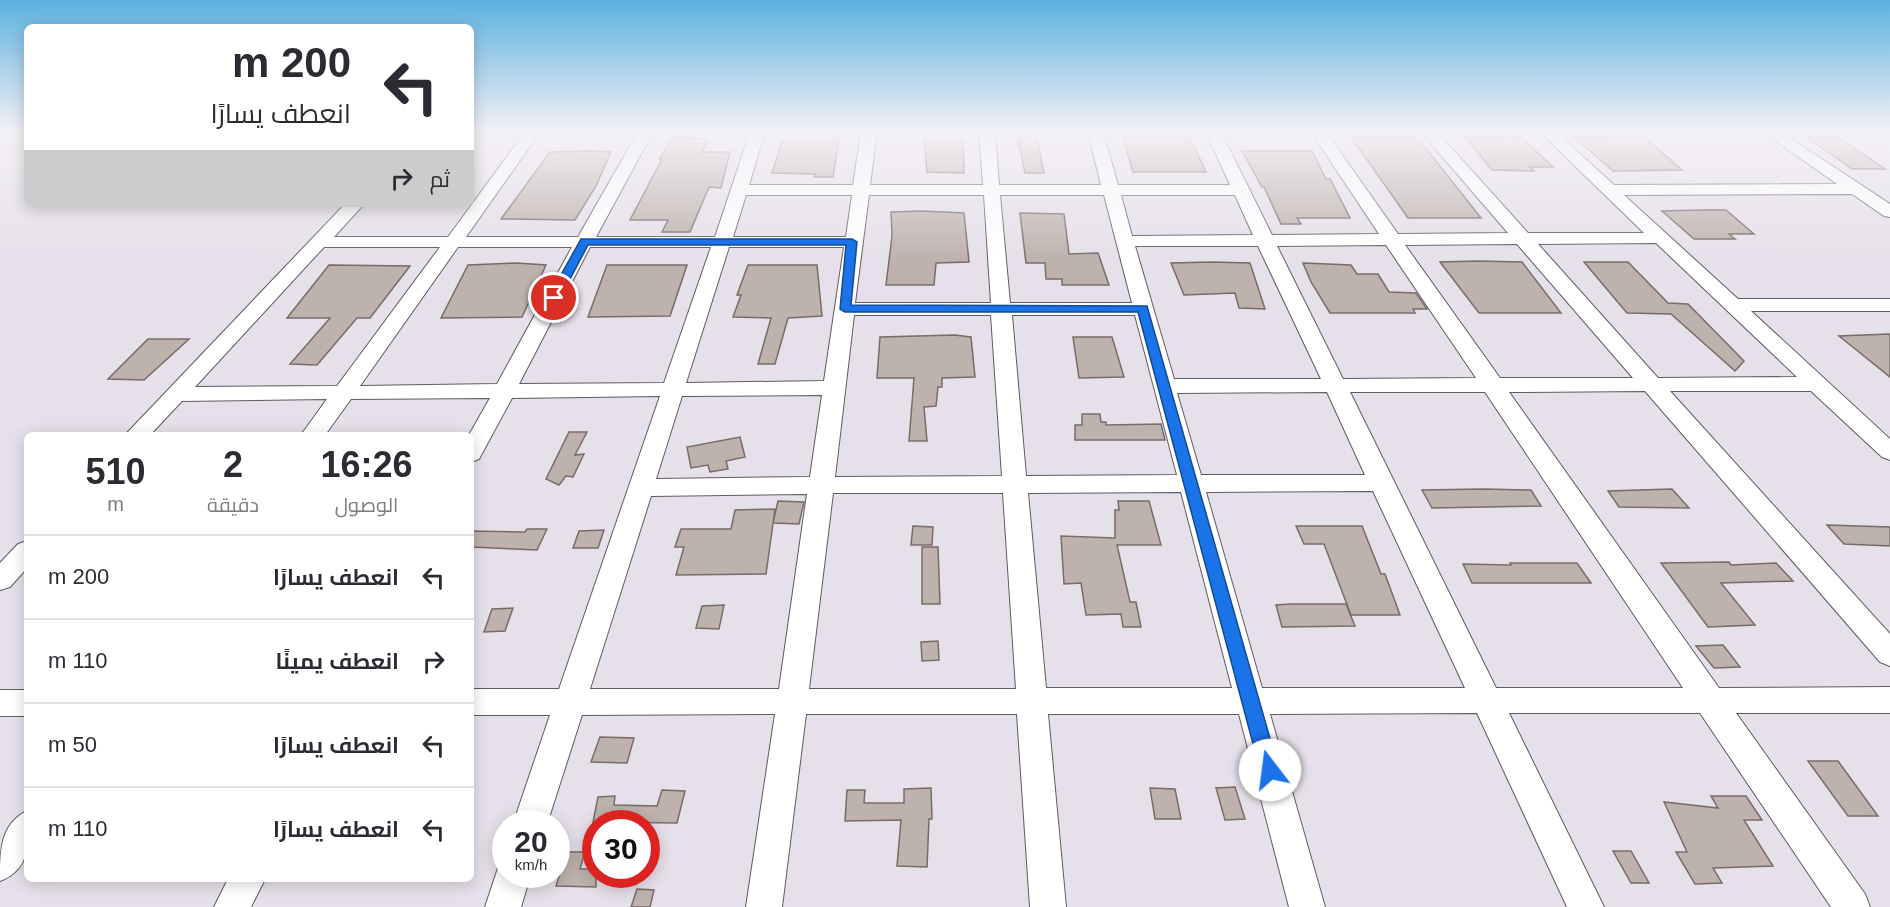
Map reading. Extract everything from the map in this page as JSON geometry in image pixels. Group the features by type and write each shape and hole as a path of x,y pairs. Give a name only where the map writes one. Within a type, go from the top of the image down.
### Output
{"street":[{"path":"315,432 502,174"},
{"path":"474,448 622,174"},
{"path":"535,810 744,174"},
{"path":"764,907 835,388 852,242 863,174"},
{"path":"991,174 1048,907"},
{"path":"1106,174 1307,907"},
{"path":"1233,174 1586,907"},
{"path":"1347,174 1852,907"},
{"path":"1465,174 1890,654"},
{"path":"1592,174 1890,452"},
{"path":"1833,174 1890,212"},
{"path":"1608,190 1855,189"},
{"path":"739,190 1241,190"},
{"path":"141,432 352,207"},
{"path":"1124,241 1660,238"},
{"path":"320,242 852,242"},
{"path":"1732,305 1890,305"},
{"path":"845,309 1143,309"},
{"path":"1164,386 1817,384"},
{"path":"176,394 835,388"},
{"path":"640,488 1382,483"},
{"path":"0,580 24,554"},
{"path":"474,702 1890,700"},
{"path":"0,703 24,703"},
{"path":"0,864 24,831"},
{"path":"232,907 245,882"},
{"path":"503,907 509,888"}],"building":[{"path":"534,174 601,174 575,220 501,219"},
{"path":"654,174 724,174 721,188 709,187 690,232 662,232 668,220 630,220"},
{"path":"815,174 833,174 833,177 814,177"},
{"path":"1255,174 1324,174 1326,179 1330,179 1350,218 1297,218 1301,224 1281,224"},
{"path":"1377,174 1446,174 1481,218 1408,218"},
{"path":"1726,210 1754,234 1729,234 1735,239 1694,239 1662,211"},
{"path":"891,212 964,213 969,262 936,263 934,285 886,285 892,236"},
{"path":"1020,213 1064,214 1069,254 1098,253 1109,285 1062,285 1062,279 1046,279 1045,263 1026,263"},
{"path":"1440,262 1522,262 1561,313 1479,313"},
{"path":"1584,262 1628,262 1668,303 1688,304 1744,361 1735,371 1671,314 1627,313"},
{"path":"517,263 546,265 522,317 441,318 468,265"},
{"path":"1171,263 1250,263 1265,309 1239,308 1235,293 1184,295"},
{"path":"1303,263 1351,265 1357,274 1378,274 1389,292 1416,293 1427,309 1413,309 1415,313 1330,313 1311,282"},
{"path":"329,265 410,266 370,318 357,318 317,365 290,364 330,318 287,318"},
{"path":"607,265 687,265 670,316 588,317"},
{"path":"748,265 817,265 822,316 788,318 775,364 758,364 771,318 733,317 741,295 737,295"},
{"path":"1890,334 1890,377 1839,336"},
{"path":"955,335 971,337 975,377 942,378 942,387 938,387 936,406 924,407 927,441 909,441 914,378 877,378 880,337"},
{"path":"1073,337 1112,337 1124,377 1079,378"},
{"path":"148,339 189,339 144,380 108,379"},
{"path":"1082,414 1100,414 1101,422 1106,422 1106,425 1161,424 1165,440 1075,440 1075,425 1082,425"},
{"path":"569,432 587,432 575,455 584,454 573,477 566,476 559,485 546,479"},
{"path":"740,437 745,457 726,461 728,469 710,472 708,465 691,468 687,447"},
{"path":"1672,489 1689,508 1619,507 1608,491"},
{"path":"1422,490 1531,490 1541,506 1432,508"},
{"path":"778,501 804,502 799,524 773,523"},
{"path":"1118,501 1149,501 1161,545 1117,545 1130,602 1136,602 1141,627 1123,627 1121,614 1086,615 1081,583 1064,584 1061,536 1115,538 1115,510 1119,510"},
{"path":"775,509 766,574 676,575 684,547 675,547 681,529 731,529 735,510"},
{"path":"1827,525 1890,527 1890,546 1844,544"},
{"path":"913,526 933,527 932,545 911,545"},
{"path":"1296,526 1362,526 1381,574 1385,574 1400,615 1351,615 1324,544 1304,544"},
{"path":"527,529 547,529 537,550 474,547 474,531 525,532"},
{"path":"604,530 598,548 573,548 579,531"},
{"path":"922,547 938,547 940,604 922,604"},
{"path":"1729,562 1731,565 1776,563 1793,581 1721,583 1755,625 1708,627 1661,563"},
{"path":"1510,563 1577,563 1591,583 1472,583 1463,564 1511,565"},
{"path":"1346,604 1355,626 1282,627 1276,605"},
{"path":"724,605 719,629 696,628 702,606"},
{"path":"513,608 505,631 484,632 492,609"},
{"path":"938,641 939,660 922,661 921,642"},
{"path":"1723,645 1740,667 1714,668 1696,646"},
{"path":"600,737 634,738 627,763 591,762"},
{"path":"1808,761 1838,761 1878,816 1848,816"},
{"path":"1235,787 1245,819 1225,820 1216,788"},
{"path":"931,788 932,819 929,819 927,867 897,866 901,820 845,821 847,790 865,790 864,803 904,803 904,789"},
{"path":"1150,788 1175,789 1181,819 1155,819"},
{"path":"662,790 685,791 677,823 660,823 660,810 595,810 598,797 615,796 614,805 657,806"},
{"path":"1711,796 1746,796 1762,820 1744,820 1773,866 1713,868 1722,883 1695,884 1676,852 1687,852 1664,802 1718,808"},
{"path":"1613,851 1631,851 1649,883 1631,883"},
{"path":"570,852 582,852 580,869 582,869 582,887 570,886"},
{"path":"637,889 654,890 650,907 631,907"}],"route":[{"path":"554,298 584,242 852,242 845,309 1143,309 1270,770"}]}
